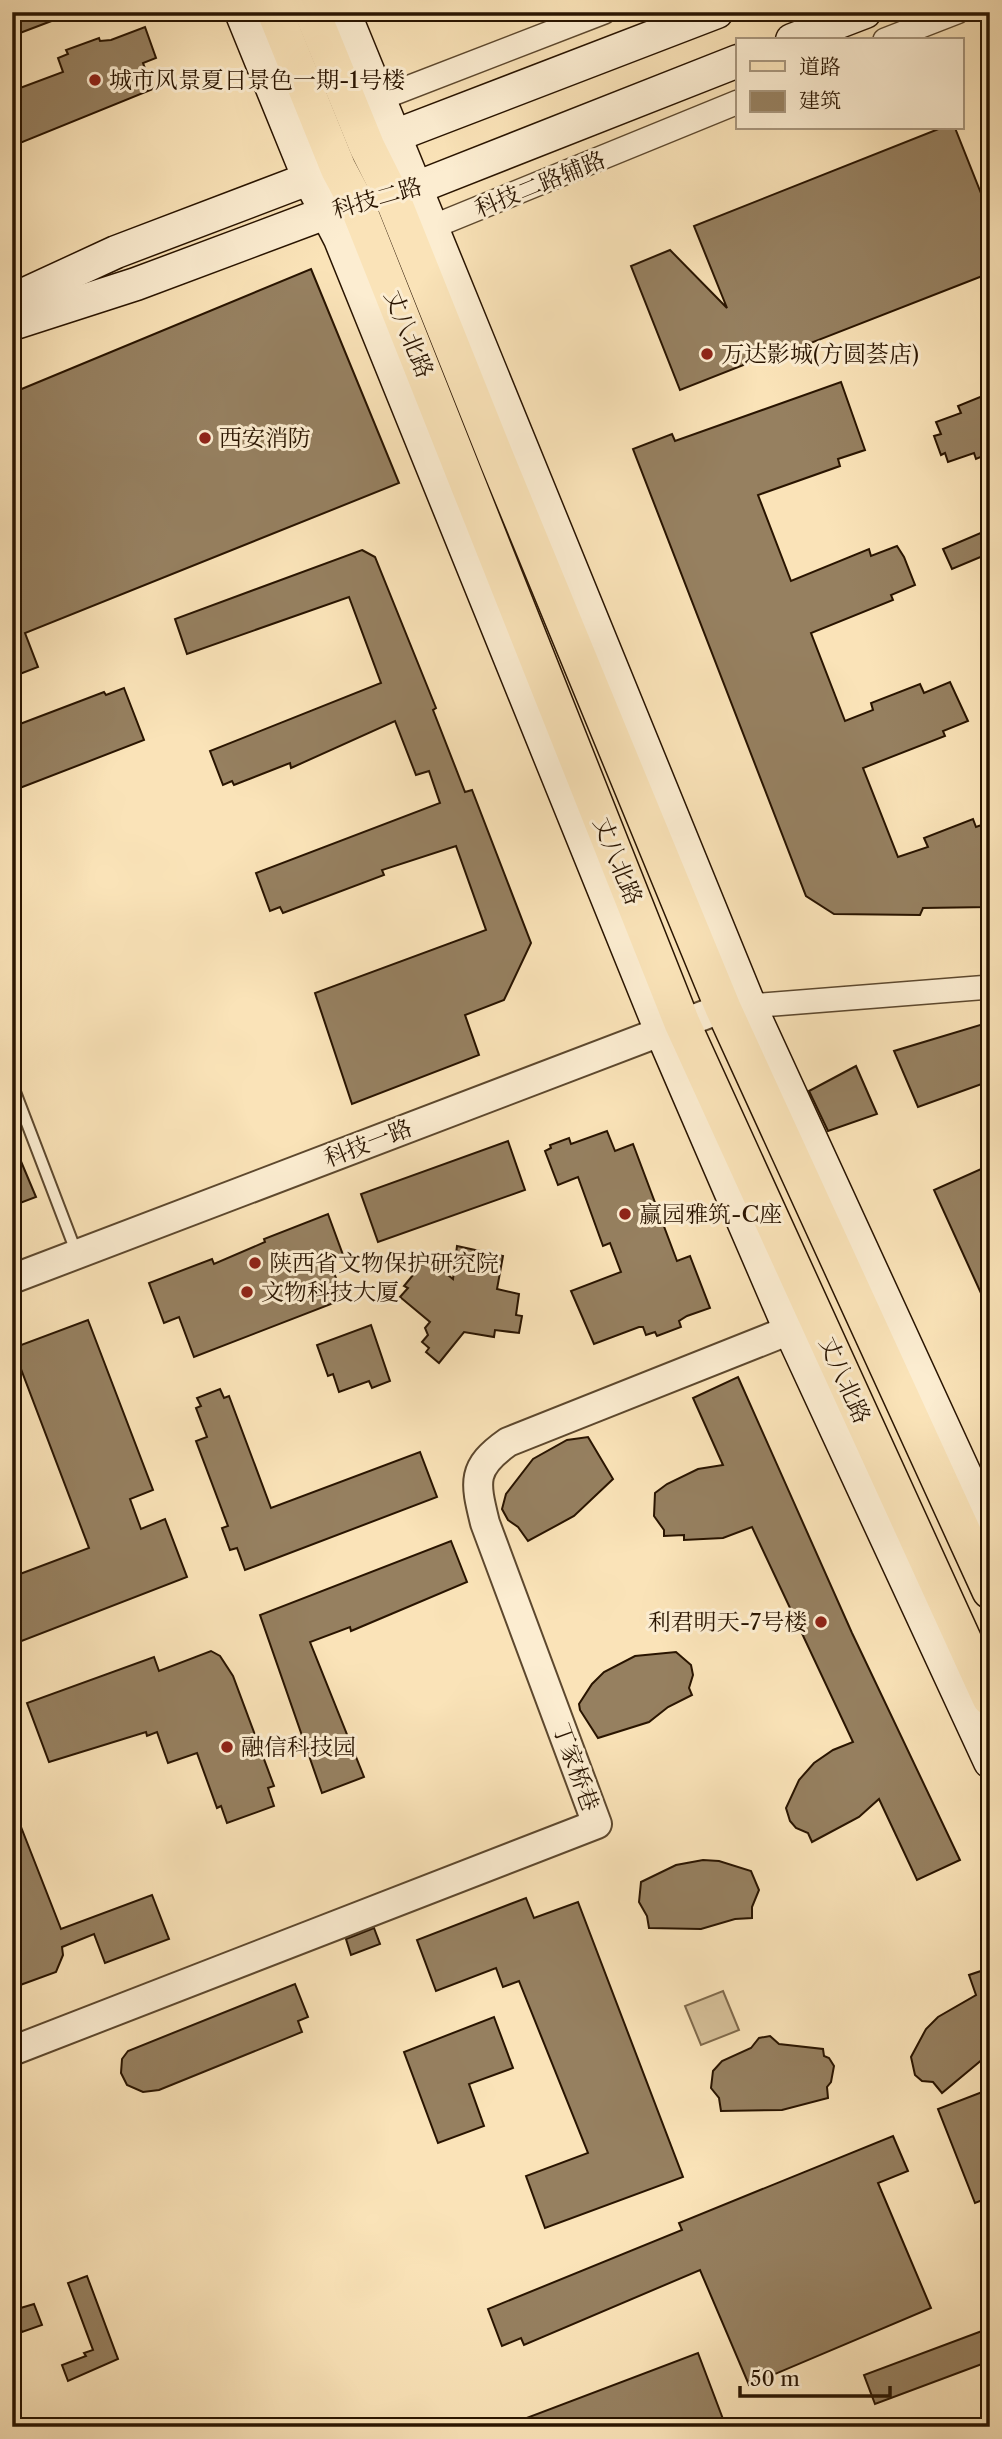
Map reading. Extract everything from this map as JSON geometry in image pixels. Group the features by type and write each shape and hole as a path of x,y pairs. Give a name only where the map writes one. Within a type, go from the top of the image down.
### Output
{"main road":[{"path":"241,12 310,140"},
{"name":"丈八北路","path":"275,12 310,140 348,220 672,1027 804,1325 990,1698"},
{"name":"丈八北路","path":"312,12 365,104 421,231 498,462 990,1591"},
{"path":"344,12 365,104"},
{"name":"科技二路","path":"12,300 116,252 324,173 381,141 718,12"},
{"path":"797,38 865,12"},
{"name":"科技二路","path":"12,324 348,220 404,193 736,62"},
{"path":"737,1007 990,1528"},
{"path":"804,1325 990,1762"}],"street":[{"path":"310,140 365,104 604,12"},
{"path":"890,38 957,12"},
{"name":"科技二路辅路","path":"421,231 736,103"},
{"path":"348,220 421,231"},
{"path":"737,1007 990,987"},
{"name":"科技一路","path":"12,1279 672,1027 737,1007"},
{"name":"丁家桥巷","path":"12,2051 597,1824 485,1523 478,1496 479,1473 486,1457 508,1442 804,1325"}],"lane":[{"path":"12,1084 77,1254"}],"shaded area":[{"path":"723,1991 739,2030 701,2045 685,2006"}],"building":[{"path":"12,12 70,12 70,14 12,36"},
{"name":"城市风景夏日景色一期-1号楼","path":"145,27 156,58 143,63 153,89 20,143 18,137 12,139 12,91 63,72 58,58 68,54 66,50 99,38 100,41 111,40"},
{"path":"936,130 956,130 990,216 990,273 762,362 761,358 680,390 631,266 670,250 727,308 694,226"},
{"name":"西安消防","path":"311,269 399,483 25,633 38,667 12,677 12,393"},
{"path":"841,382 865,450 838,459 840,466 758,495 791,581 869,549 871,556 897,546 904,557 915,585 891,595 893,600 811,633 845,721 873,710 871,703 920,684 924,693 950,682 968,721 943,731 945,736 863,768 898,857 928,847 924,838 973,819 976,827 990,822 990,907 923,908 920,915 834,914 806,896 633,449 672,434 675,441"},
{"path":"990,393 990,453 976,459 974,453 948,462 945,453 941,455 934,436 941,434 936,422 961,413 958,406"},
{"path":"990,529 990,553 952,569 943,549"},
{"path":"362,550 375,557 436,708 433,710 465,792 472,790 531,943 504,1000 465,1015 479,1055 352,1104 315,993 486,930 456,846 382,870 384,875 283,913 280,907 270,911 256,873 440,803 429,771 416,775 395,721 291,768 290,763 234,785 232,781 223,785 210,751 381,683 349,597 187,654 175,619"},
{"path":"124,688 144,740 12,791 12,727 104,692 106,695"},
{"path":"990,1022 990,1081 918,1107 894,1051"},
{"path":"856,1066 877,1114 828,1131 809,1091"},
{"name":"赢园雅筑-C座","path":"607,1131 615,1151 633,1144 677,1261 690,1256 710,1308 687,1316 679,1321 681,1327 657,1336 655,1332 646,1335 643,1327 639,1327 594,1344 571,1291 621,1272 610,1243 603,1246 578,1177 558,1185 545,1151 551,1148 550,1145 569,1138 571,1144"},
{"path":"12,1140 36,1197 12,1206"},
{"path":"508,1141 525,1190 378,1242 361,1194"},
{"path":"990,1165 990,1313 934,1190"},
{"name":"文物科技大厦","path":"328,1214 343,1255 329,1260 344,1299 194,1357 179,1317 164,1323 149,1283 212,1259 214,1264 265,1242 264,1239"},
{"path":"457,1246 503,1256 497,1289 519,1294 516,1315 522,1316 519,1333 495,1330 494,1337 464,1332 439,1363 426,1352 429,1348 422,1342 428,1335 425,1328 430,1322 400,1297 408,1288 404,1286 427,1258 453,1279"},
{"path":"88,1320 153,1490 130,1499 141,1529 165,1519 187,1577 19,1642 12,1624 12,1577 89,1548 13,1348"},
{"path":"371,1325 390,1381 372,1388 369,1381 339,1392 333,1374 328,1376 317,1345"},
{"name":"利君明天-7号楼","path":"738,1377 852,1633 960,1860 917,1880 879,1799 859,1817 812,1842 808,1833 796,1828 790,1821 786,1808 799,1780 814,1763 833,1750 853,1742 752,1527 723,1538 684,1540 684,1535 664,1536 664,1530 654,1516 655,1493 667,1484 698,1469 723,1465 693,1398"},
{"path":"220,1389 224,1398 229,1396 271,1508 420,1452 437,1497 245,1570 237,1548 230,1550 222,1528 228,1526 196,1441 207,1437 196,1408 201,1406 197,1398"},
{"path":"588,1437 613,1479 574,1516 528,1541 518,1527 508,1520 502,1509 506,1494 533,1459 567,1440"},
{"path":"451,1541 467,1582 351,1631 350,1627 310,1642 364,1777 322,1793 260,1615"},
{"path":"211,1651 220,1656 233,1676 274,1786 268,1788 274,1806 227,1823 221,1806 217,1808 197,1753 168,1763 157,1732 147,1736 146,1732 49,1762 27,1703 154,1657 159,1671"},
{"path":"676,1652 691,1665 693,1675 689,1688 692,1695 668,1707 649,1722 598,1738 579,1704 592,1684 604,1672 635,1656"},
{"path":"12,1804 61,1929 152,1895 169,1939 105,1963 94,1934 62,1947 63,1955 56,1972 12,1988"},
{"path":"703,1860 719,1861 751,1871 759,1890 752,1907 752,1918 735,1919 701,1929 649,1928 647,1916 639,1902 641,1882 676,1865"},
{"path":"526,1898 534,1918 578,1902 683,2177 545,2228 526,2176 588,2153 519,1981 503,1987 496,1968 436,1991 417,1940"},
{"path":"374,1928 380,1944 351,1955 346,1939"},
{"path":"990,1968 990,2053 942,2093 933,2082 922,2081 915,2075 911,2057 926,2029 938,2017 976,1995 969,1975"},
{"path":"295,1984 308,2017 298,2021 302,2032 159,2090 143,2092 127,2085 121,2073 122,2059 128,2051"},
{"path":"494,2017 513,2068 469,2084 484,2126 438,2143 404,2052"},
{"path":"770,2036 779,2044 823,2049 824,2056 829,2058 834,2066 831,2082 827,2087 828,2098 782,2110 721,2111 719,2098 711,2088 713,2071 722,2061 751,2048 759,2038"},
{"path":"990,2089 990,2197 975,2203 938,2109"},
{"path":"893,2136 908,2171 878,2183 931,2308 749,2385 700,2270 524,2345 521,2338 502,2346 488,2309 682,2230 679,2223"},
{"path":"87,2276 118,2359 68,2381 62,2365 86,2356 84,2353 93,2350 68,2283"},
{"path":"34,2304 42,2325 22,2332 14,2310"},
{"path":"990,2328 990,2361 875,2404 864,2375"},
{"path":"698,2353 726,2427 508,2427 508,2425"}],"place":[{"name":"城市风景夏日景色一期-1号楼","path":"95,80"},
{"name":"万达影城(方圆荟店)","path":"707,354"},
{"name":"西安消防","path":"205,438"},
{"name":"赢园雅筑-C座","path":"625,1214"},
{"name":"陕西省文物保护研究院","path":"255,1263"},
{"name":"文物科技大厦","path":"247,1292"},
{"name":"利君明天-7号楼","path":"821,1622"},
{"name":"融信科技园","path":"227,1747"}]}
